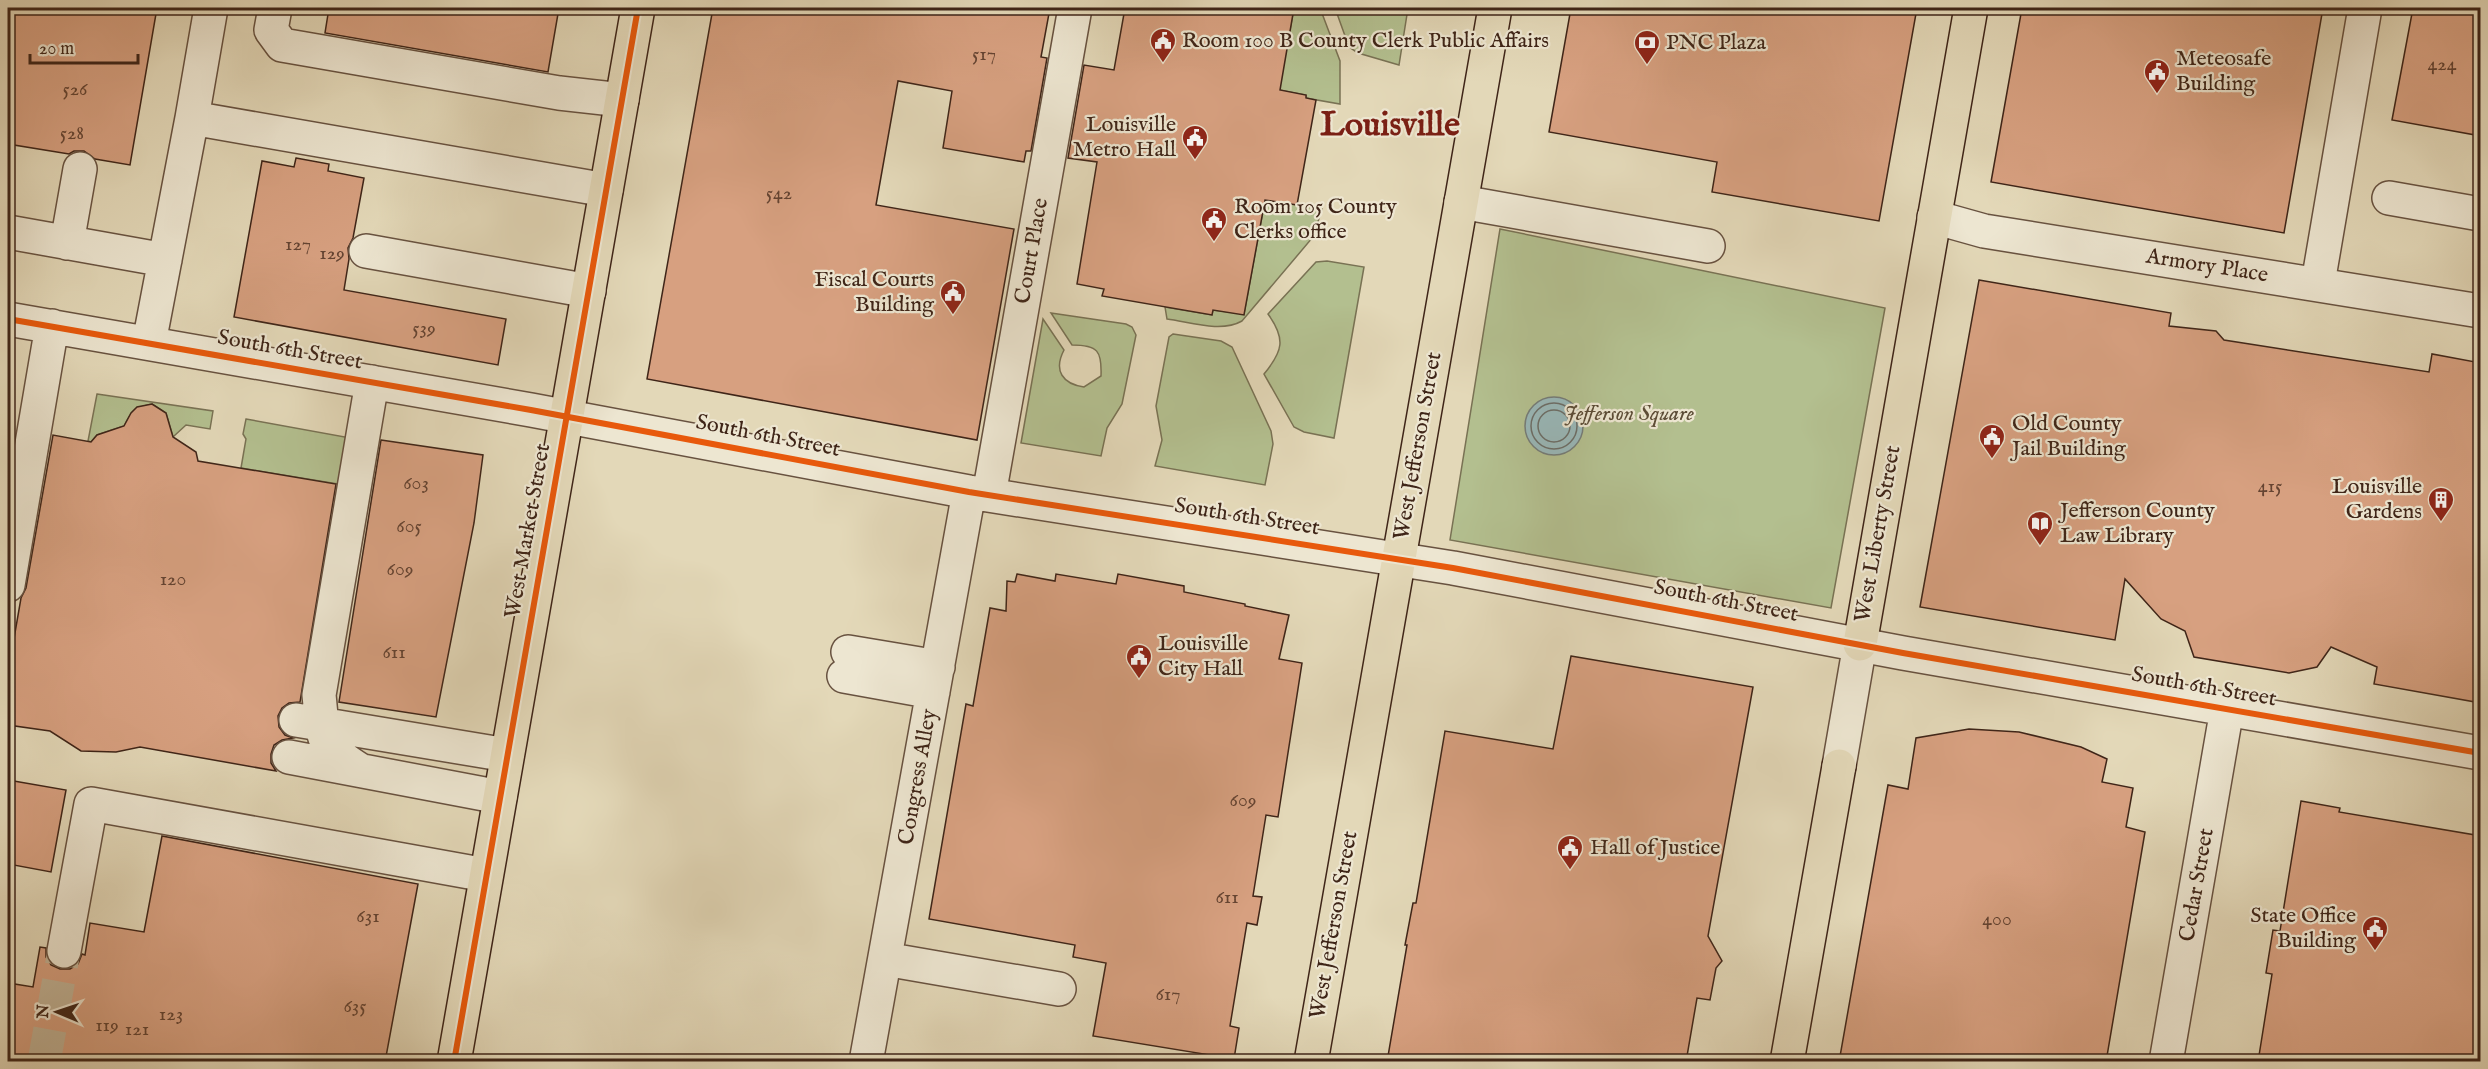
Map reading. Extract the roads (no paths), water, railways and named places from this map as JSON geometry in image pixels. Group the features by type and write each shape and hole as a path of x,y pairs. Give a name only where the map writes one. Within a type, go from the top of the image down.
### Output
{"main road":[{"name":"West Market Street","path":"454,1062 638,8"},
{"name":"West Jefferson Street","path":"1311,1062 1495,8"},
{"name":"West Liberty Street","path":"1860,644 1971,8"},
{"name":"West Liberty Street","path":"1787,1062 1839,766"}],"street":[{"path":"149,343 211,8"},
{"path":"274,8 271,30 282,45 559,93 622,100"},
{"name":"Court Place","path":"979,494 1075,8"},
{"path":"2318,283 2365,8"},
{"path":"192,118 606,190"},
{"path":"67,243 80,170"},
{"path":"2389,198 2481,214"},
{"path":"1461,202 1708,246"},
{"name":"Armory Place","path":"1934,217 1984,231 2481,311"},
{"path":"8,232 165,260"},
{"path":"366,251 589,291"},
{"name":"South 6th Street","path":"8,319 567,416 979,494 1398,560 2481,753"},
{"path":"8,585 52,326"},
{"path":"309,722 319,695 372,382"},
{"name":"Congress Alley","path":"866,1062 935,679 979,494"},
{"name":"West Liberty Street","path":"1839,766 1860,644"},
{"path":"846,664 935,679"},
{"name":"Cedar Street","path":"2166,1062 2227,709"},
{"path":"309,722 507,755"},
{"path":"309,722 334,754 360,770"},
{"path":"289,757 500,796"},
{"path":"64,951 91,804 486,875"},
{"path":"885,959 1059,989"}],"water":[{"path":"1548,397 1560,397 1575,405 1583,420 1583,432 1575,447 1560,455 1548,455 1533,447 1525,432 1525,420 1533,405"}],"tunnel":[{"path":"44,1062 64,951"}],"place":[{"name":"Room 100 B County Clerk Public Affairs","path":"1163,64"},
{"name":"PNC Plaza","path":"1647,66"},
{"name":"Meteosafe Building","path":"2157,95"},
{"name":"Louisville Metro Hall","path":"1195,161"},
{"name":"Room 105 County Clerks office","path":"1214,243"},
{"name":"Fiscal Courts Building","path":"953,316"},
{"name":"Old County Jail Building","path":"1992,460"},
{"name":"Louisville Gardens","path":"2441,523"},
{"name":"Jefferson County Law Library","path":"2040,547"},
{"name":"Louisville City Hall","path":"1139,680"},
{"name":"Hall of Justice","path":"1570,871"},
{"name":"State Office Building","path":"2375,952"}],"district":[{"name":"Louisville","path":"1390,125"}],"park label":[{"name":"Jefferson Square","path":"1629,414"}]}
